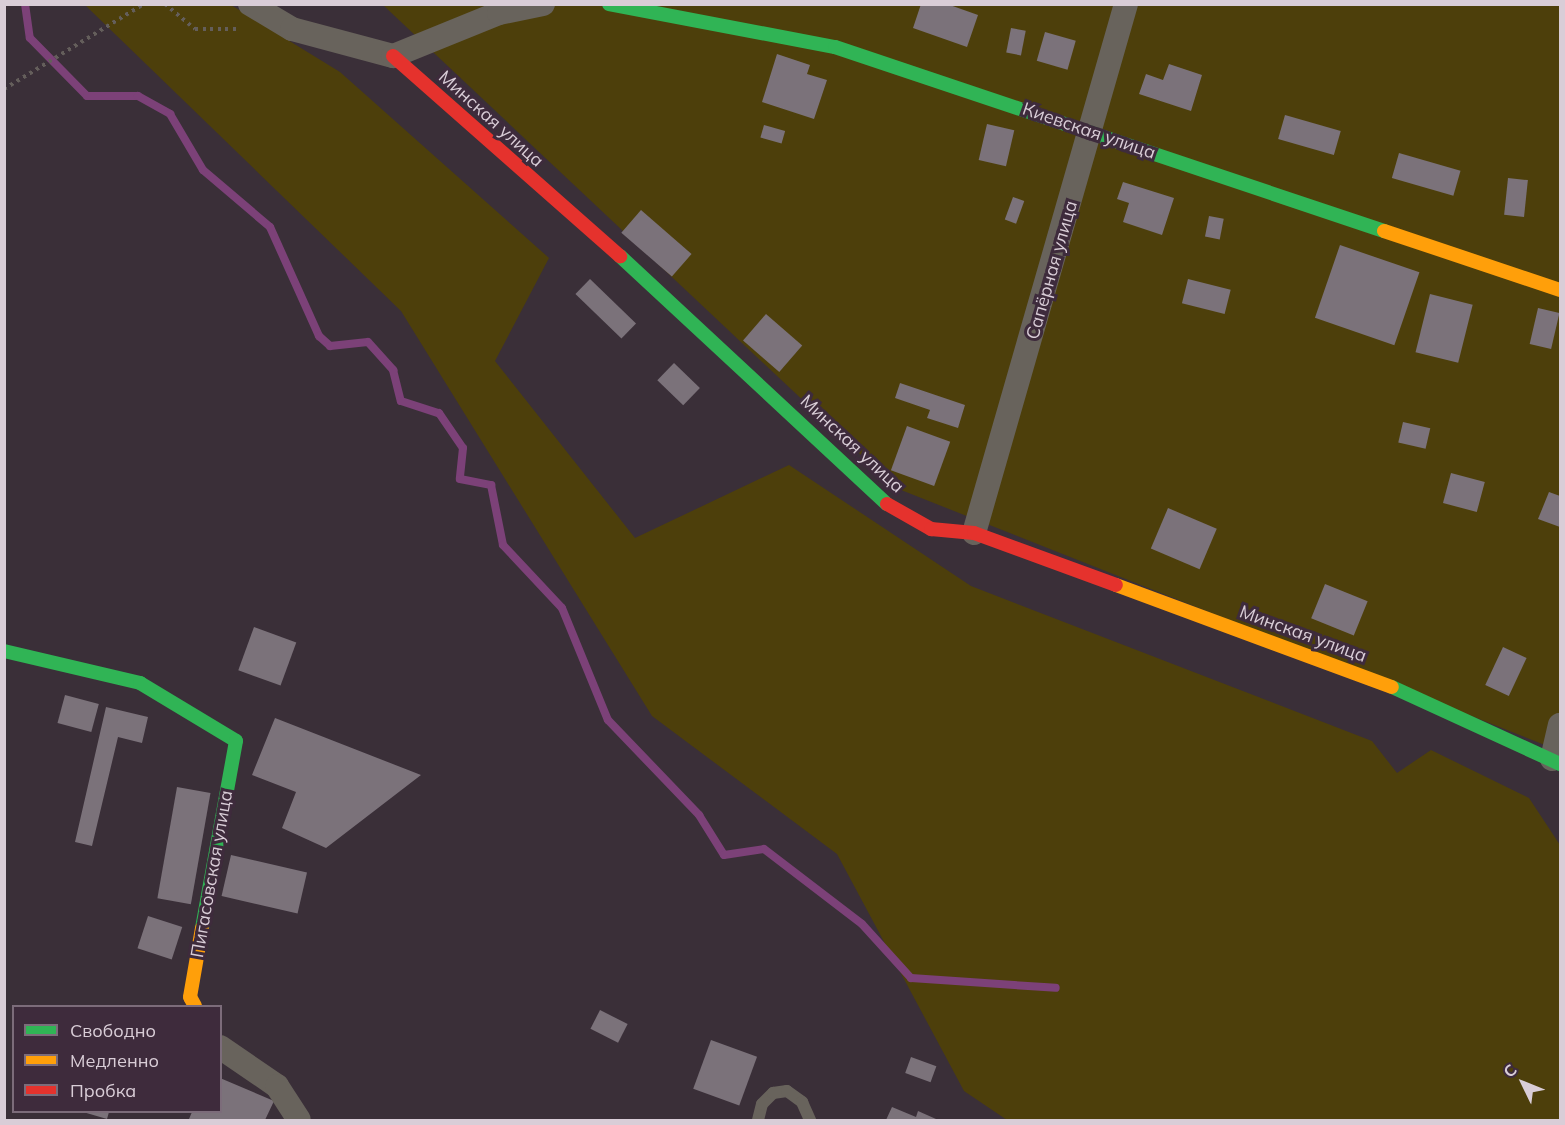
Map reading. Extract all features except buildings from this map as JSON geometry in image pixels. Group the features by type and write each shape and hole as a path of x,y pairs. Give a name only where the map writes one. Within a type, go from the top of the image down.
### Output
{"street":[{"path":"250,4 292,29 393,56 499,9 543,4"},
{"name":"Киевская улица","path":"609,4 835,47 1093,131 1222,179 1560,290"},
{"name":"Сапёрная улица","path":"974,533 1093,131 1126,4"},
{"name":"Минская улица","path":"393,56 745,367 881,501 932,529 974,533 1386,684 1556,761"},
{"name":"Пигасовская улица","path":"4,651 140,684 236,741 190,997 194,1005"},
{"path":"1556,761 1560,725"},
{"path":"222,1048 277,1086 299,1120"}],"lane":[{"path":"758,1120 762,1104 773,1093 787,1091 802,1102 810,1120"}],"path":[{"path":"4,89 34,67 144,4"},
{"path":"165,4 195,29 249,29"},
{"path":"173,4 173,11"}],"shaded area":[{"path":"85,5 231,5 340,72 549,258 495,361 635,538 789,465 971,586 1372,741 1397,773 1431,750 1529,798 1560,845 1560,1120 1007,1120 964,1091 837,854 652,716 401,311"},
{"path":"383,5 1560,5 1560,751 896,488"}],"waterway":[{"path":"25,4 30,38 87,96 138,96 170,114 203,170 270,227 319,336 330,346 368,342 393,370 401,401 439,413 463,448 460,479 491,485 503,545 562,608 608,720 699,815 724,855 764,849 862,924 911,978 1056,988"}],"traffic: fast":[{"path":"609,4 835,47 1384,231"},
{"path":"620,256 887,504"},
{"path":"4,651 140,683 236,741 202,928"},
{"path":"1392,687 1560,764"}],"traffic: slow":[{"path":"1384,231 1560,290"},
{"path":"1116,585 1392,687"},
{"path":"194,1005 190,997 202,928"}],"traffic: jam":[{"path":"393,56 620,256"},
{"path":"887,504 931,529 974,533 1116,585"}]}
